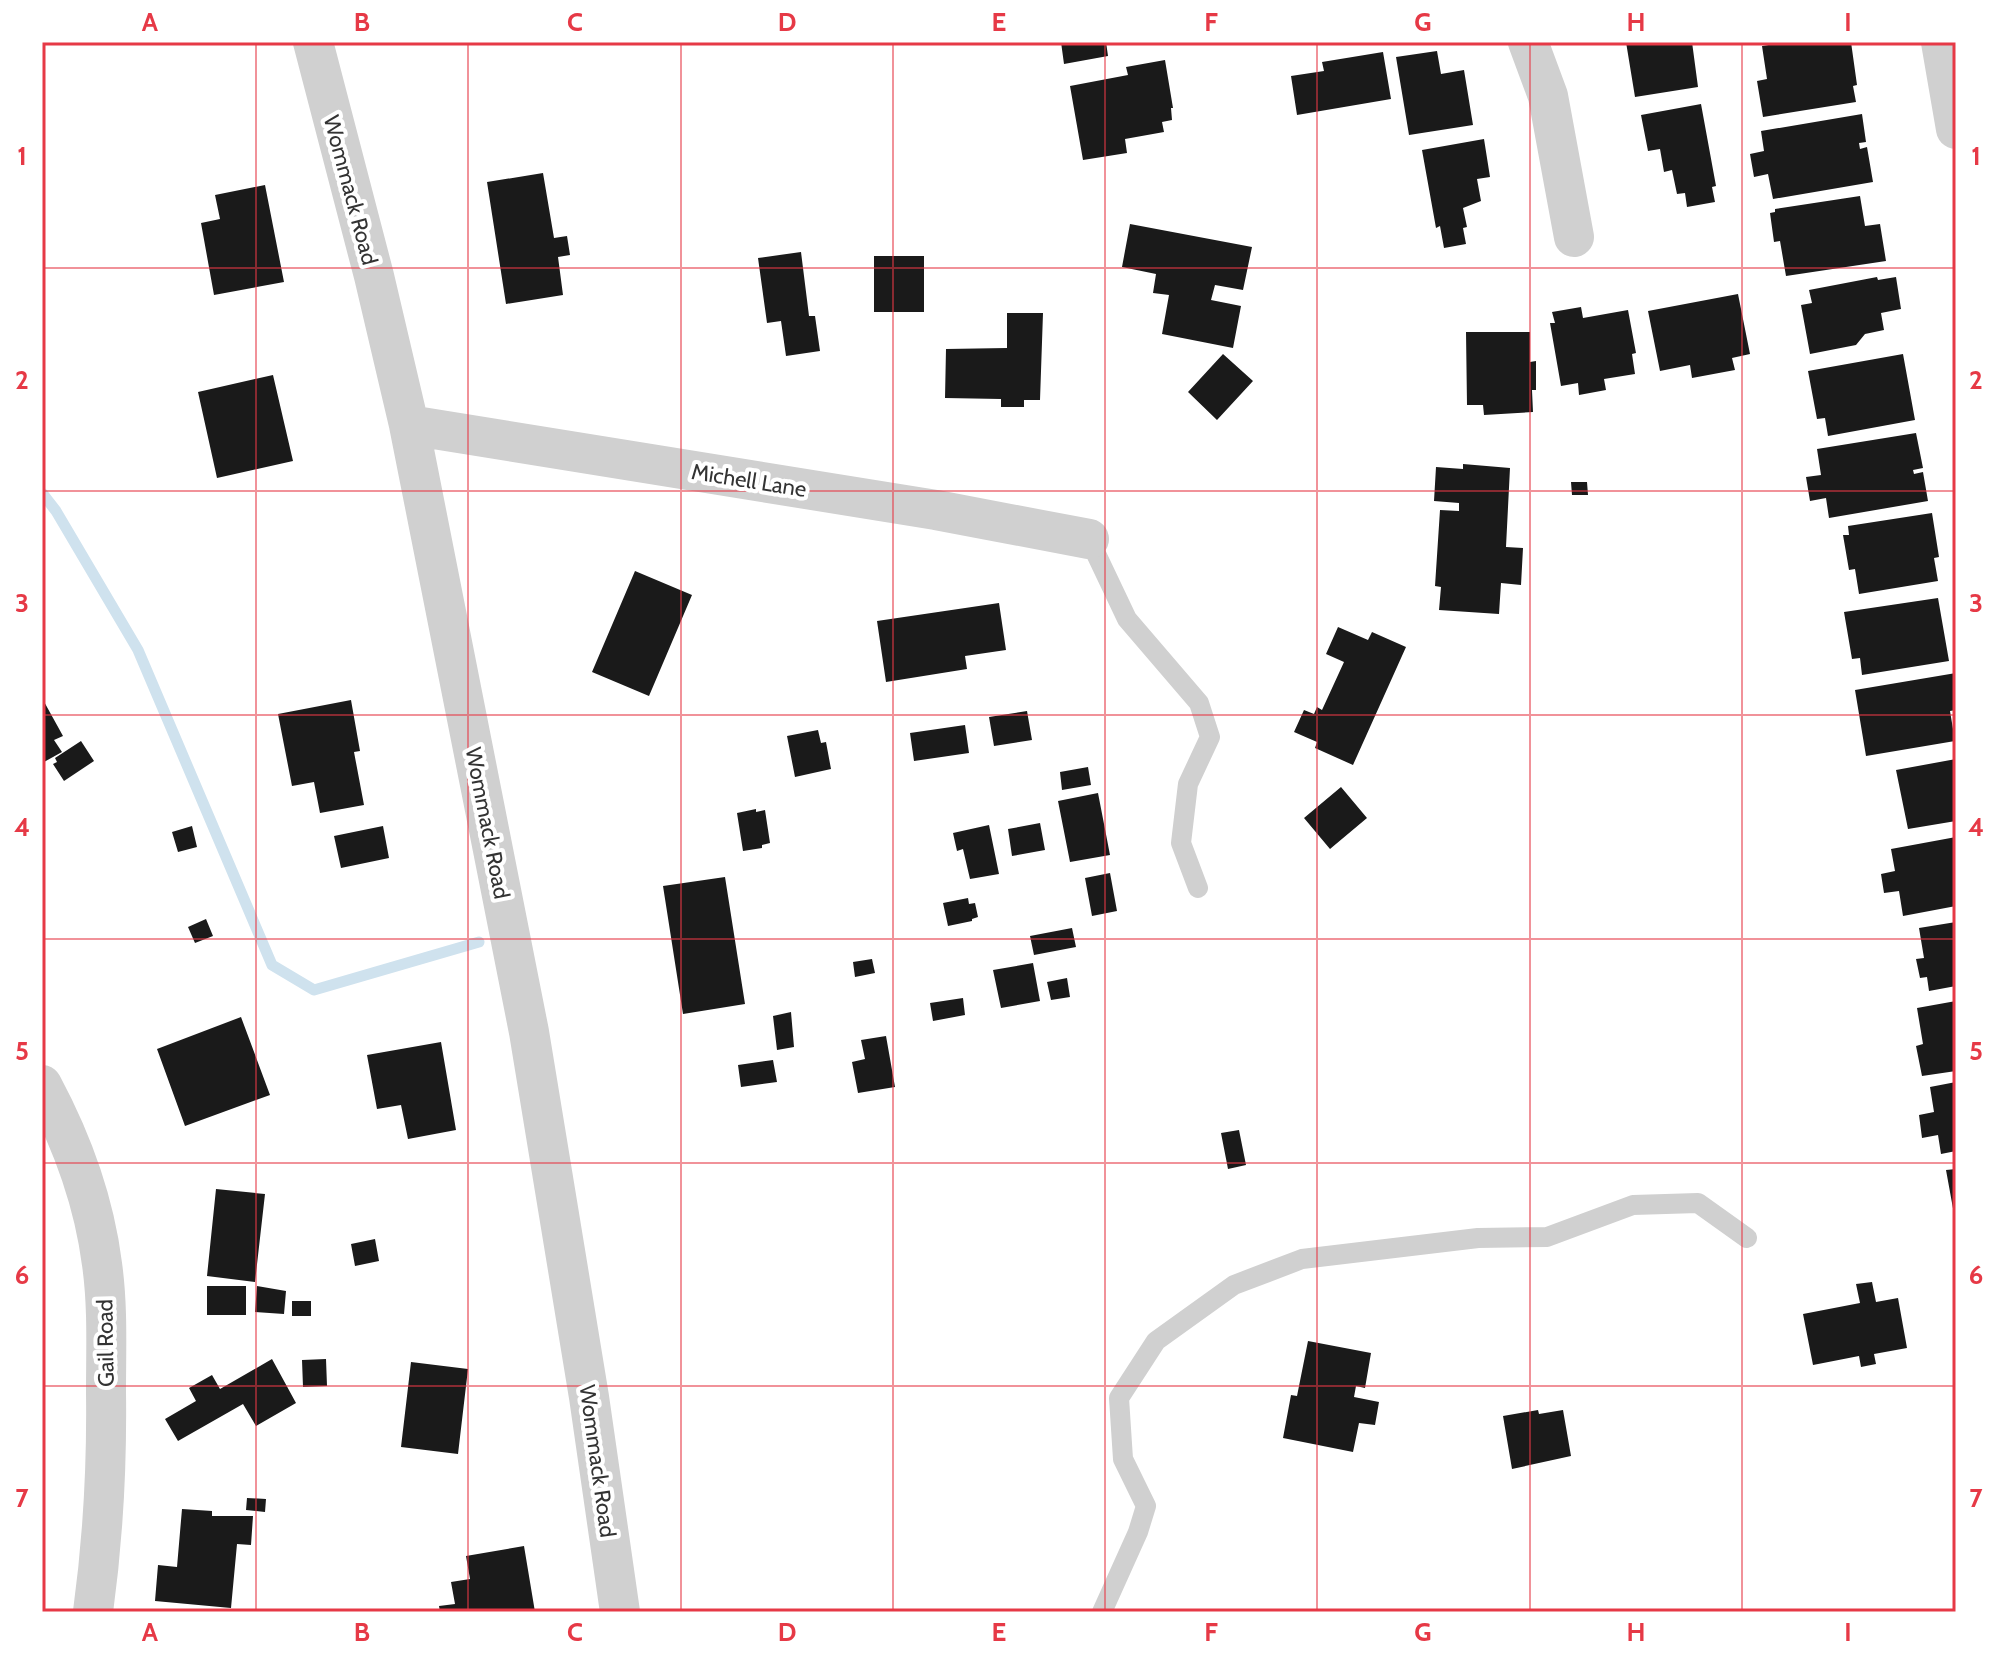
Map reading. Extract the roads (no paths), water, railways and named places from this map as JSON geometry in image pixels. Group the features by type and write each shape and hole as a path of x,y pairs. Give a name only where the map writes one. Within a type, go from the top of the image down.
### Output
{"street":[{"name":"Wommack Road","path":"313,42 409,425 544,1116 620,1612"},
{"path":"1528,42 1548,96 1574,237"},
{"path":"1947,57 1956,129"},
{"name":"Michell Lane","path":"409,425 936,510 1089,539"},
{"name":"Gail Road","path":"42,1085 74,1152 92,1209 102,1264 106,1314 107,1477 93,1612"}],"lane":[{"path":"1089,539 1127,619 1199,703 1210,737 1188,784 1181,843 1198,888"},
{"path":"1102,1612 1138,1532 1146,1506 1123,1459 1119,1398 1156,1341 1234,1285 1302,1259 1478,1238 1547,1237 1633,1205 1698,1203 1747,1238"}],"waterway":[{"path":"42,493 56,511 138,650 272,965 314,990 479,942"}]}
